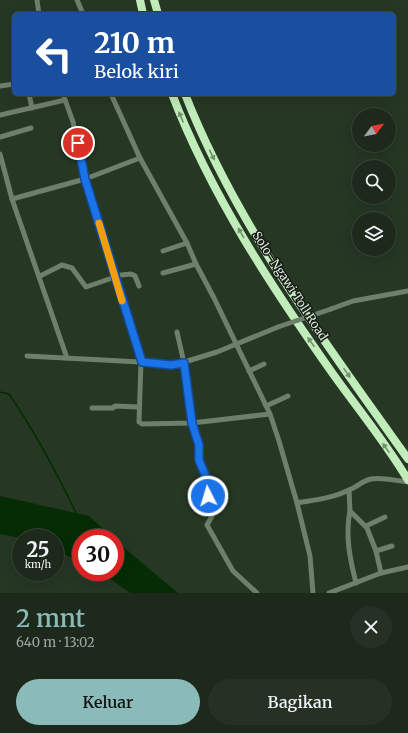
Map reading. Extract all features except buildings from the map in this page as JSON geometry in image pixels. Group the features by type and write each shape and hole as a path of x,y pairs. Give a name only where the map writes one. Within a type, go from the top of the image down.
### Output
{"highway":[{"path":"140,0 143,12"},
{"path":"154,0 157,12"},
{"name":"Solo–Ngawi Toll Road","path":"173,96 197,153 223,203 259,264 408,481"},
{"name":"Solo–Ngawi Toll Road","path":"186,96 230,191 258,240 342,366 408,459"}],"street":[{"path":"38,0 39,12"},
{"path":"77,0 82,12"},
{"path":"0,86 12,84"},
{"path":"29,96 32,108"},
{"path":"63,96 73,122 85,179 142,362 138,421 142,424 192,423 270,414"},
{"path":"112,96 140,158 187,243 270,414 297,503 310,556 314,593"},
{"path":"0,115 64,100"},
{"path":"0,137 31,128"},
{"path":"0,154 12,199 40,276 67,358"},
{"path":"12,199 85,179 140,158"},
{"path":"162,251 187,243"},
{"path":"163,273 196,264"},
{"path":"40,276 62,265 72,268 86,287 115,277 133,275 136,278 138,286"},
{"path":"26,356 171,365 184,363 278,327 360,299 408,291"},
{"path":"176,332 184,363 192,423 199,445 199,460 206,475 209,488 206,503 212,516 207,525 233,571 257,593"},
{"path":"248,371 264,364"},
{"path":"266,406 288,396"},
{"path":"92,408 113,408 116,406 138,407"},
{"path":"297,503 317,500 349,490 362,481 372,479 408,481"},
{"path":"349,490 350,511 347,533 350,557 356,583"},
{"path":"350,511 366,526 376,551 381,573"},
{"path":"366,526 385,517"},
{"path":"376,551 392,546"},
{"path":"329,593 381,573 408,567"}],"shaded area":[{"path":"0,496 89,516 103,529 72,529 72,558 64,554 64,529 12,529 12,536 0,534"},
{"path":"124,548 178,593 130,593 113,581 124,581"}],"waterway":[{"path":"0,392 9,394 28,423 54,468 77,515"}],"slow traffic":[{"path":"99,223 122,301"}],"route":[{"path":"78,143 85,179 142,362 171,365 184,363 192,423 199,445 199,460 208,482 208,496"}]}
